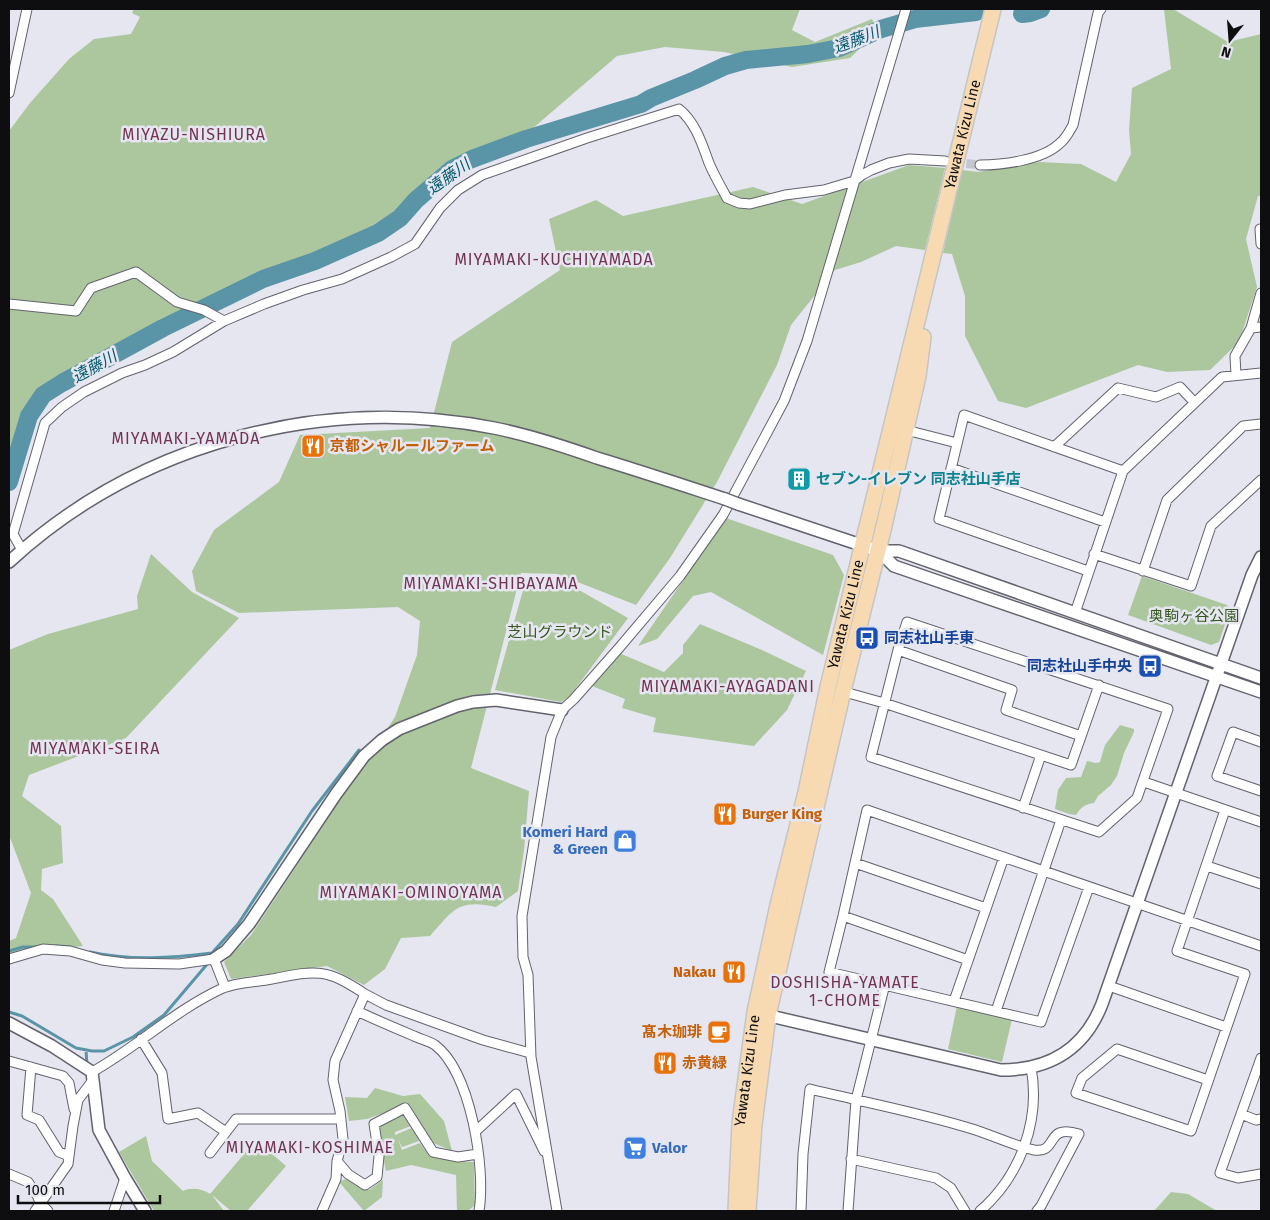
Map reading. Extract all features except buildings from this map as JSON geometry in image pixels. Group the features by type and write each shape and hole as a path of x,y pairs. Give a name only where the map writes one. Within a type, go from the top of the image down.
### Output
{"main road":[{"name":"Yawata Kizu Line","path":"736,1211 740,1123 761,1014 836,689 862,546 993,9"},
{"name":"Yawata Kizu Line","path":"836,689 878,551 906,430 918,376 933,259"},
{"name":"Yawata Kizu Line","path":"748,1211 761,1014"}],"street":[{"path":"9,93 27,9"},
{"path":"557,1211 530,1053 528,975 523,957 522,916 551,737 562,710 594,677 680,576 723,515 784,401 807,341 906,9"},
{"path":"980,165 1002,164 1046,153 1059,145 1068,135 1073,125 1098,13 1101,9"},
{"path":"22,550 13,534 45,423 62,407 84,392 122,373 145,365 172,352 224,322 295,293 342,279 415,244 440,208 458,190 482,175 679,109 685,114 696,130 704,145 709,163 727,198 750,204 794,193 824,190 854,182 871,170 889,163 909,159 945,161"},
{"path":"1261,229 1261,244"},
{"path":"9,304 76,311 92,288 136,272 177,302 204,310 224,322"},
{"path":"1236,376 1234,356 1251,328 1261,293"},
{"path":"1251,328 1261,327"},
{"path":"1075,612 1122,471 1222,377 1261,374"},
{"path":"1054,447 1118,388 1156,397 1180,387 1194,402"},
{"path":"1088,571 939,519 964,415 1122,471"},
{"path":"9,562 65,517 98,496 140,473 211,444 272,428 351,417 401,417 444,420 535,437 862,546 878,551 899,551 1261,678"},
{"path":"1143,570 1167,500 1243,426 1261,424"},
{"path":"906,430 957,443"},
{"path":"951,468 1105,522"},
{"path":"1094,554 1191,586 1211,526 1261,480"},
{"path":"878,551 894,566 1261,692"},
{"path":"761,1014 1001,1070 1018,1070 1057,1058 1081,1039 1096,1018 1109,986 1252,575 1261,557"},
{"path":"907,622 1099,685 1168,709 1137,798 1099,832 871,757 907,622"},
{"path":"898,650 1012,690 1006,710 1081,736"},
{"path":"836,689 1071,765 1099,685"},
{"path":"9,959 43,949 70,951 102,960 125,963 179,964 214,959 226,951 249,924 336,794 364,756 382,740 399,729 457,706 484,700 562,710"},
{"path":"1261,742 1233,732 1217,776 1261,791"},
{"path":"1024,808 1041,755"},
{"path":"1144,782 1261,822"},
{"path":"1089,887 1041,1022 829,972 844,916 867,810 1261,946"},
{"path":"1208,1080 1117,1049 1082,1078 1076,1093 1191,1131 1245,974 1177,951 1225,810"},
{"path":"996,1011 1061,820"},
{"path":"954,1001 1004,857"},
{"path":"855,863 986,908"},
{"path":"1207,866 1261,884"},
{"path":"844,916 968,960"},
{"path":"214,959 225,987"},
{"path":"38,1207 68,1164 78,1100 92,1076 174,1015 225,987 303,972 326,973 345,981 386,1005 483,1040 530,1053"},
{"path":"848,1211 856,1100 885,984"},
{"path":"1109,986 1226,1027"},
{"path":"322,1211 336,1179 337,1161 343,1139 333,1080 336,1061 365,994"},
{"path":"358,1011 435,1045 452,1065 463,1089 475,1132 480,1182 479,1211"},
{"path":"9,1023 52,1046 92,1076 99,1130 125,1178 146,1211"},
{"path":"141,1039 162,1073 168,1119 198,1113 226,1132"},
{"path":"1261,1058 1220,1173 1238,1178 1261,1174"},
{"path":"9,1062 63,1076 69,1083 75,1114"},
{"path":"31,1067 27,1115 39,1120 59,1152 69,1156"},
{"path":"980,1211 1006,1183 1024,1147 1033,1111 1031,1067"},
{"path":"800,1211 803,1154 810,1089 969,1128 1034,1150 1046,1148 1061,1131 1079,1134 1037,1211"},
{"path":"475,1132 516,1094 548,1159"},
{"path":"337,1161 348,1174 365,1185 377,1177 378,1156 374,1124 405,1108 434,1152 458,1157 478,1154"},
{"path":"1241,1114 1256,1120 1261,1119"},
{"path":"210,1153 236,1119 341,1119"},
{"path":"851,1159 936,1178 951,1188 965,1211"},
{"path":"9,1174 28,1182 38,1197 38,1207"},
{"path":"118,1209 125,1178"},
{"path":"38,1207 48,1211"}],"green space":[{"path":"134,9 800,9 792,30 815,42 872,19 878,31 850,58 792,67 724,52 665,47 617,56 532,129 446,165 398,214 376,229 326,252 246,281 160,323 42,389 25,418 9,469 9,131 30,103 69,59 94,39 131,34 140,17 132,13"},
{"path":"1164,9 1173,9 1228,42 1261,34 1261,196 1258,196 1246,239 1257,287 1239,342 1210,370 1167,372 1138,365 1026,408 998,401 965,336 965,296 952,254 943,253 962,170 978,172 1039,162 1081,164 1116,182 1131,154 1129,130 1132,88 1171,69"},
{"path":"909,165 945,168 925,250 896,246 861,262 835,270 791,325 777,365 717,482 670,558 636,605 557,574 521,573 471,768 529,791 518,891 496,907 473,904 458,908 430,936 401,938 385,969 364,985 327,966 231,979 224,962 251,935 395,717 417,655 420,621 398,607 239,613 196,591 192,571 214,530 279,482 300,435 430,428 452,342 560,270 549,219 596,200 623,216 753,187 802,204"},
{"path":"726,518 833,555 844,575 823,655 711,592 693,596 657,639 638,646"},
{"path":"151,554 192,592 239,618 126,738 29,775 22,796 61,826 63,863 42,869 41,890 53,899 83,946 9,953 9,941 16,938 31,893 9,835 9,650 48,634 138,609 137,596"},
{"name":"奥駒ヶ谷公園","path":"1142,576 1227,605 1230,610 1219,642 1211,645 1128,615"},
{"name":"芝山グラウンド","path":"525,583 572,586 628,618 570,696 561,702 495,690"},
{"path":"700,624 806,671 787,710 754,746 653,732 656,718 622,708 625,699 592,686 619,653 664,672 683,653 683,645"},
{"path":"1120,725 1134,729 1134,732 1124,753 1117,776 1111,785 1098,796 1094,803 1084,806 1076,815 1055,809 1058,790 1066,778 1081,777 1087,761 1100,762 1105,745"},
{"path":"957,1006 1012,1019 1002,1062 948,1049"},
{"path":"375,1088 403,1096 420,1094 444,1121 452,1151 431,1142 409,1104 367,1119 349,1121 345,1097 367,1098"},
{"path":"404,1114 411,1126 395,1132 395,1135 414,1127 419,1141 402,1147 398,1139 402,1150 420,1143 428,1154 456,1161 474,1162 475,1205 468,1211 457,1211 456,1175 411,1165 386,1171 376,1123"},
{"path":"146,1136 152,1161 183,1191 197,1189 210,1194 256,1140 286,1166 247,1211 231,1211 212,1195 224,1211 154,1211 119,1152"},
{"path":"346,1179 369,1190 383,1180 382,1197 364,1211 339,1182"},
{"path":"1171,1192 1188,1194 1217,1211 1154,1211"}],"waterway":[{"name":"遠藤川","path":"1022,14 1041,9"},
{"name":"遠藤川","path":"9,482 29,416 43,395 163,328 263,279 315,261 378,233 400,218 416,200 452,169 472,159 526,139 641,104 725,66 746,60 808,54 839,48 881,29 915,19 976,12"},
{"path":"90,952 136,958 212,953 238,924 312,811 359,750"},
{"path":"56,946 70,947"},
{"path":"9,951 23,947 37,947"},
{"path":"9,1012 22,1016 76,1048 104,1051 133,1037 164,1015 209,962"},
{"path":"86,1050 87,1066"}],"tunnel":[{"path":"953,162 980,165"}],"place":[{"name":"京都シャルールファーム","path":"313,446"},
{"name":"セブン-イレブン 同志社山手店","path":"799,479"},
{"name":"同志社山手東","path":"867,638"},
{"name":"同志社山手中央","path":"1150,666"},
{"name":"Burger King","path":"725,814"},
{"name":"Komeri Hard & Green","path":"625,841"},
{"name":"Nakau","path":"734,972"},
{"name":"髙木珈琲","path":"719,1032"},
{"name":"赤黄緑","path":"665,1063"},
{"name":"Valor","path":"635,1148"}],"district":[{"name":"MIYAZU-NISHIURA","path":"194,134"},
{"name":"MIYAMAKI-KUCHIYAMADA","path":"554,259"},
{"name":"MIYAMAKI-YAMADA","path":"186,438"},
{"name":"MIYAMAKI-SHIBAYAMA","path":"491,583"},
{"name":"MIYAMAKI-AYAGADANI","path":"728,686"},
{"name":"MIYAMAKI-SEIRA","path":"95,748"},
{"name":"MIYAMAKI-OMINOYAMA","path":"411,892"},
{"name":"DOSHISHA-YAMATE 1-CHOME","path":"845,991"},
{"name":"MIYAMAKI-KOSHIMAE","path":"310,1147"}]}
